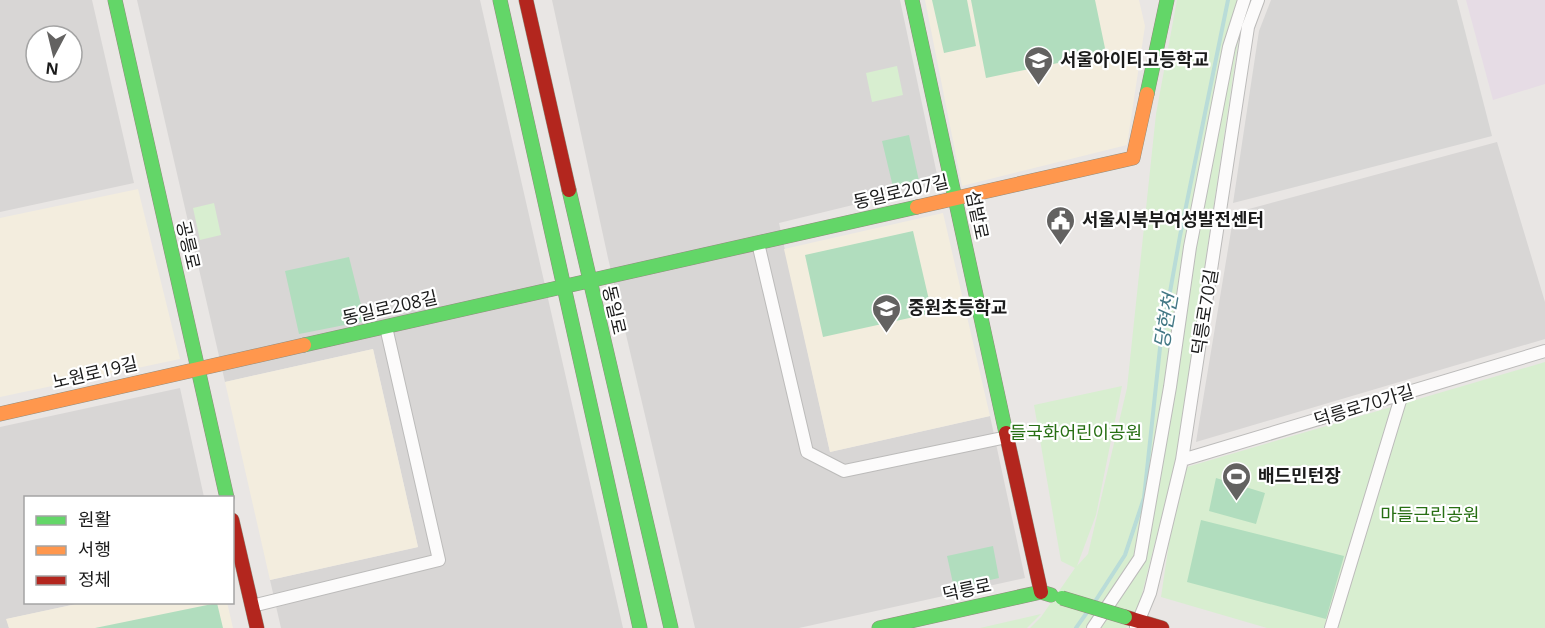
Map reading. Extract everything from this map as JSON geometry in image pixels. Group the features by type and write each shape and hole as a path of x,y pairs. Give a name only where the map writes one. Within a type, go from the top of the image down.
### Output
{"main road":[{"name":"공릉로","path":"115,0 227,496"},
{"path":"500,0 640,628"},
{"name":"동일로","path":"526,0 589,281 672,628"},
{"name":"섬밭로","path":"912,0 1041,592"},
{"name":"동일로207길","path":"589,281 1133,158 1167,0"},
{"name":"동일로208길","path":"198,368 589,281"},
{"name":"노원로19길","path":"0,414 198,368"},
{"path":"234,529 257,628"},
{"name":"덕릉로","path":"879,628 1041,592 1125,617 1137,625"},
{"path":"1137,625 1162,628"}],"street":[{"path":"1093,628 1140,558 1170,387 1190,247 1229,47 1244,0"},
{"name":"덕릉로70길","path":"1137,625 1150,593 1182,460 1248,27 1258,0"},
{"path":"758,243 807,452 844,471 1007,437"},
{"path":"252,606 439,560 386,327"},
{"name":"덕릉로70가길","path":"1182,460 1545,351"},
{"path":"1331,628 1402,394"}],"shaded area":[{"path":"0,0 92,0 134,183 0,212"},
{"path":"137,0 480,0 623,628 281,628 270,580 418,547 373,349 225,382"},
{"path":"552,0 900,0 939,184 779,223 830,452 990,416 1025,578 799,628 695,628 608,258"},
{"name":"서울아이티고등학교","path":"925,0 1139,0 1145,26 1127,145 962,186"},
{"path":"1271,0 1457,0 1492,136 1233,203 1259,31"},
{"path":"1466,0 1545,0 1545,84 1493,100"},
{"path":"1497,142 1545,302 1545,339 1196,442 1234,213"},
{"path":"138,189 180,359 0,397 0,218"},
{"name":"중원초등학교","path":"943,213 990,416 830,452 784,249"},
{"path":"373,349 418,547 270,580 225,382"},
{"path":"180,388 204,496 24,496 24,604 76,604 7,619 9,628 0,628 0,427"},
{"path":"76,604 227,604 233,628 9,628 6,619"}],"green space":[{"path":"932,0 967,0 976,46 944,53"},
{"path":"971,0 1095,0 1106,53 986,78"},
{"name":"들국화어린이공원","path":"1177,0 1249,0 1242,16 1176,459 1139,606 1126,628 1030,628 1041,617 1075,568 1061,561 1034,405 1122,386 1096,515 1077,566 1088,554 1127,388 1156,114"},
{"path":"897,66 903,95 872,102 866,73"},
{"path":"909,135 919,181 893,187 882,141"},
{"path":"214,203 221,235 200,240 193,208"},
{"path":"913,231 932,313 823,337 805,255"},
{"path":"349,257 365,321 299,334 285,271"},
{"name":"마들근린공원","path":"1545,362 1545,628 1267,628 1161,597 1180,469"},
{"name":"배드민턴장","path":"1216,478 1265,493 1256,524 1209,511"},
{"path":"1201,520 1344,556 1326,619 1187,582"},
{"path":"993,546 999,578 954,588 947,556"},
{"path":"217,604 223,628 95,628"},
{"path":"1041,614 1027,628 980,628"}],"waterway":[{"name":"당현천","path":"1094,603 1125,555 1144,498 1160,348 1180,236 1228,0"},
{"name":"당현천","path":"1076,628 1088,611"}],"traffic: fast":[{"path":"115,0 227,496"},
{"path":"500,0 640,628"},
{"path":"912,0 1006,433"},
{"path":"1147,94 1167,0"},
{"path":"569,190 671,628"},
{"path":"304,345 917,207"},
{"path":"879,628 1041,592 1051,595"},
{"path":"1062,598 1125,617"}],"traffic: slow":[{"path":"917,207 1133,158 1147,94"},
{"path":"0,414 304,345"}],"traffic: jam":[{"path":"526,0 569,190"},
{"path":"1006,433 1041,592"},
{"path":"234,529 257,628"},
{"path":"1125,617 1162,628"}],"place":[{"name":"서울아이티고등학교","path":"1039,86"},
{"name":"서울시북부여성발전센터","path":"1061,246"},
{"name":"중원초등학교","path":"887,334"},
{"name":"배드민턴장","path":"1237,502"}]}
